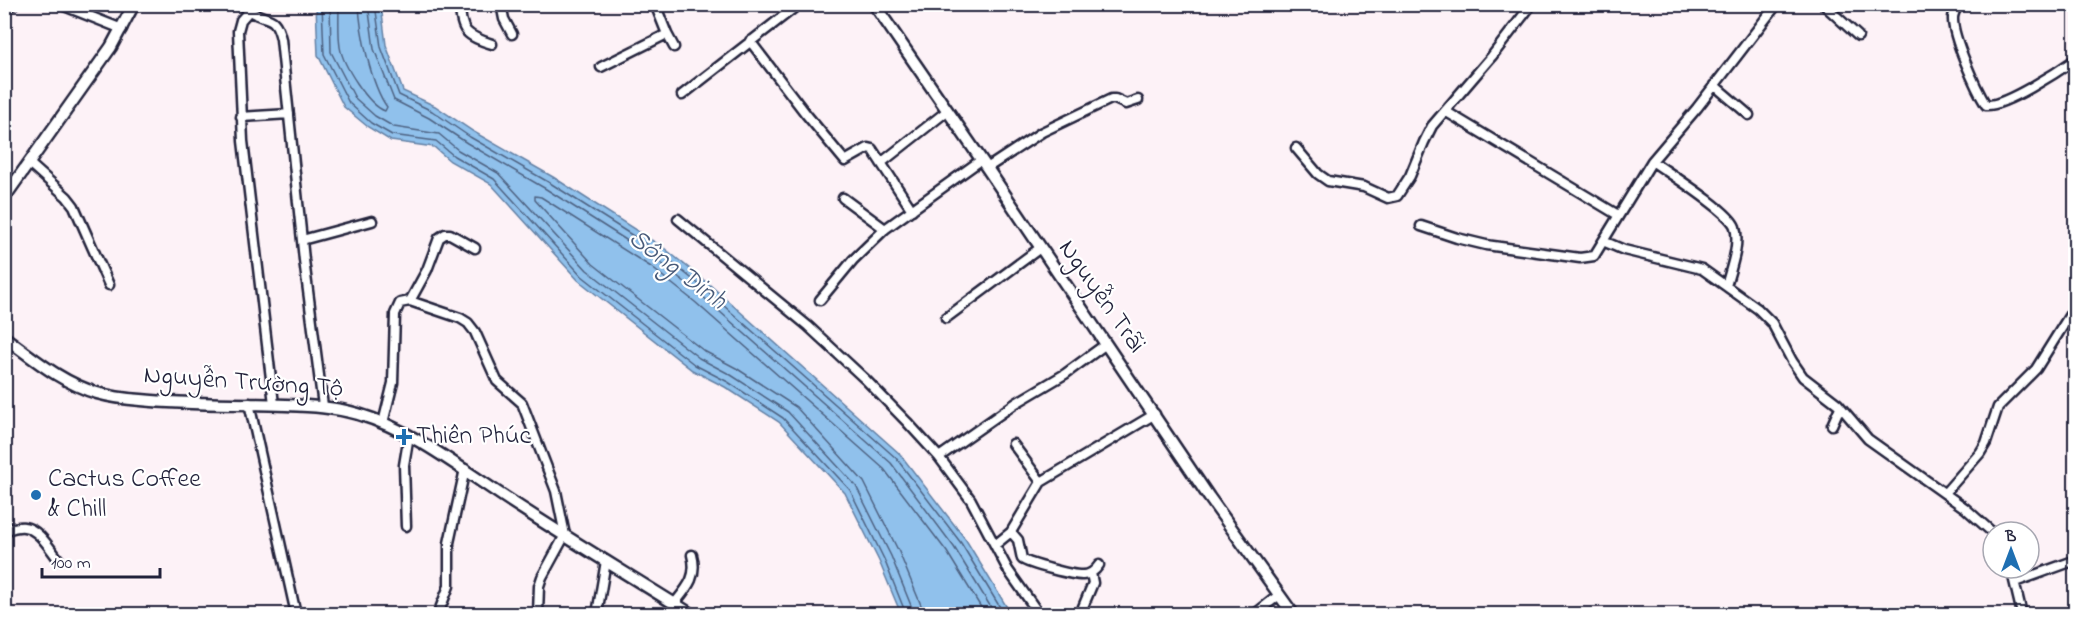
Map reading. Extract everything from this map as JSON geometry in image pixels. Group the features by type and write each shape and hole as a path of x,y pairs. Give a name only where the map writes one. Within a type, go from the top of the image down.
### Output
{"main road":[{"path":"4,198 122,29 134,4"},
{"name":"Nguyễn Trãi","path":"874,4 1155,414 1209,497 1293,615"},
{"name":"Nguyễn Trường Tộ","path":"4,337 64,378 96,393 113,397 174,403 323,406 383,423 409,435 465,469 691,615"}],"street":[{"path":"4,8 14,4"},
{"path":"59,4 122,29"},
{"path":"460,4 464,30 472,37 492,44"},
{"path":"501,4 504,19 512,34"},
{"path":"655,4 674,47"},
{"path":"682,95 799,4"},
{"path":"1296,148 1328,182 1364,187 1391,199 1397,196 1405,186 1428,134 1532,4"},
{"path":"1421,226 1486,245 1580,258 1594,256 1652,161 1778,4"},
{"path":"1823,4 1858,36"},
{"path":"1958,4 1953,16 1957,37 1986,105 1996,104 2028,88 2058,72 2076,59"},
{"path":"274,404 241,117 238,31 248,8 272,19 279,28 323,406"},
{"path":"601,67 667,34"},
{"path":"750,41 845,161 868,148 872,149 912,210"},
{"path":"1714,85 1749,115"},
{"path":"820,300 854,260 885,229 984,164 1042,132 1111,99 1126,104 1138,100"},
{"path":"881,163 947,111"},
{"path":"1445,111 1618,215"},
{"path":"241,117 289,114"},
{"path":"1652,161 1732,221 1736,234 1736,245 1726,286"},
{"path":"29,163 71,201 109,285"},
{"path":"843,198 885,229"},
{"path":"678,219 808,326 888,402 939,457 971,500 1008,570 1039,615"},
{"path":"302,240 372,221"},
{"path":"410,301 427,270 439,238 450,234 475,248"},
{"path":"1604,241 1632,252 1697,267 1726,286 1766,316 1803,377 1840,407 1868,439 1945,493 1981,522"},
{"path":"946,318 1040,248"},
{"path":"383,423 393,383 395,314 400,303 410,301 464,320 476,332 497,381 522,403 556,491 565,535 542,576 539,586 538,615"},
{"path":"1945,493 1980,453 1986,443 1998,407 2036,369 2076,305"},
{"path":"939,457 1016,403 1065,374 1106,344"},
{"path":"249,403 296,615"},
{"path":"1832,425 1840,407"},
{"path":"995,545 1011,532 1041,482 1155,414"},
{"path":"406,526 405,465 409,435"},
{"path":"1013,444 1041,482"},
{"path":"438,615 448,586 449,543 465,469"},
{"path":"4,531 21,526 27,528 45,543 59,560"},
{"path":"1011,532 1018,540 1021,557 1027,563 1078,575 1091,573 1100,565"},
{"path":"674,604 691,583 694,567 692,555"},
{"path":"2022,615 2014,582 2076,560"},
{"path":"597,615 606,561"},
{"path":"1080,615 1093,583 1091,573"},
{"path":"1255,615 1279,595"}],"water":[{"name":"Sông Dinh","path":"316,5 381,5 386,45 403,91 435,106 474,132 553,177 664,248 710,285 900,454 966,540 1011,614 901,614 879,561 845,493 779,422 725,387 692,370 578,280 491,184 450,161 434,147 391,141 368,127 344,107 318,55"}],"place":[{"name":"Thiên Phúc","path":"404,437"},
{"name":"Cactus Coffee & Chill","path":"36,495"}]}
